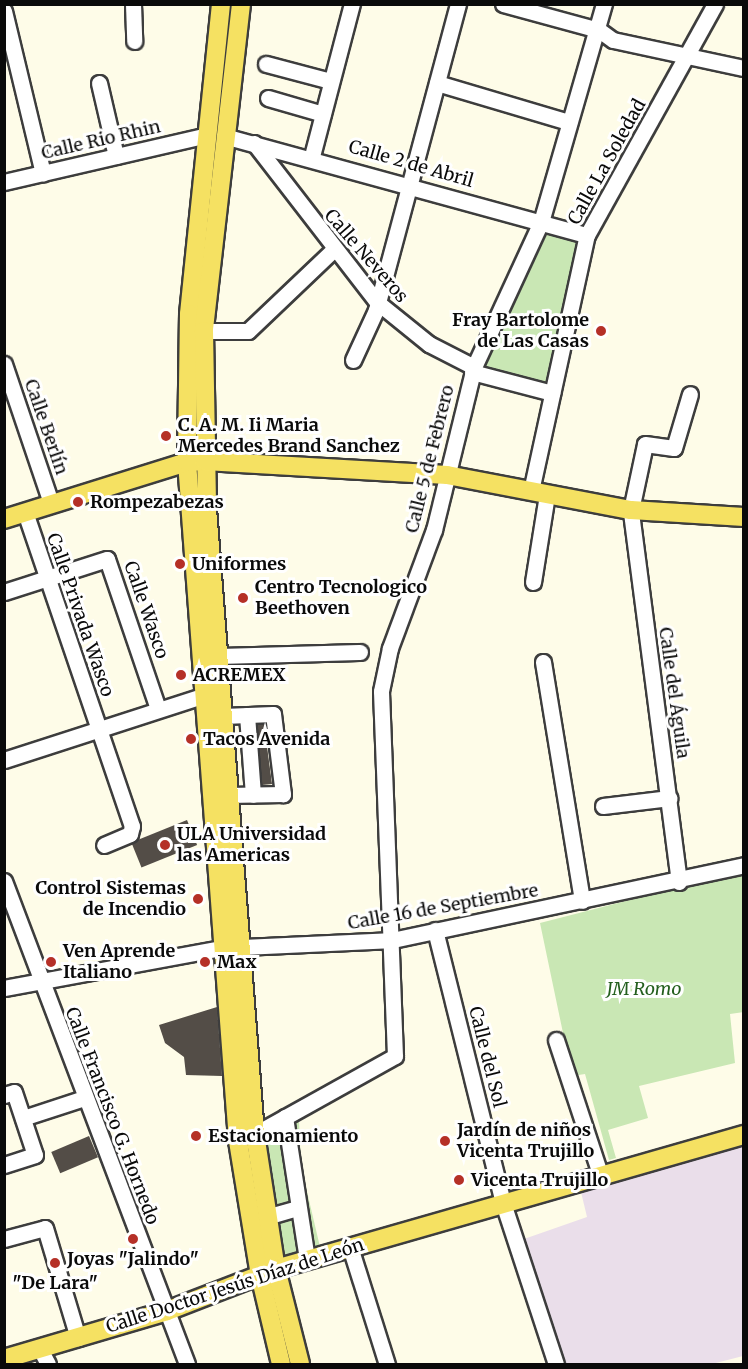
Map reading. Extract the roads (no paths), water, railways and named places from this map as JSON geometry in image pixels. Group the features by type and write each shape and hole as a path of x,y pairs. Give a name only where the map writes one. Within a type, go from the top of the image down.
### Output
{"main road":[{"path":"221,4 196,461 223,716 238,1140 268,1272 300,1365"},
{"path":"241,4 215,135 189,314 205,695 231,947 255,1134 268,1272 281,1365"},
{"path":"4,519 196,461 447,475 631,510 744,517"},
{"name":"Calle Doctor Jesús Díaz de León","path":"4,1359 44,1357 78,1338 167,1311 307,1259 504,1206 744,1136"}],"street":[{"path":"133,4 134,41"},
{"path":"312,156 352,4"},
{"path":"353,360 377,302 458,4"},
{"path":"503,4 599,30 613,40 687,59 744,68"},
{"name":"Calle 5 de Febrero","path":"285,1118 395,1056 381,691 447,475 473,370 541,222 569,122 599,30 603,4"},
{"name":"Calle La Soledad","path":"533,582 539,493 552,393 587,235 687,59 715,4"},
{"path":"4,11 43,174"},
{"path":"266,64 332,81"},
{"path":"99,83 116,156"},
{"path":"437,83 569,122"},
{"path":"268,98 323,114"},
{"name":"Calle 2 de Abril","path":"215,135 312,156 587,235"},
{"name":"Calle Rio Rhin","path":"4,182 215,135"},
{"name":"Calle Neveros","path":"254,143 333,250 377,302 429,344 473,370 552,393"},
{"path":"204,331 248,331 333,250"},
{"name":"Calle Berlín","path":"4,364 51,503"},
{"name":"Calle del Águila","path":"679,882 670,798 631,510 645,444 674,448 690,393"},
{"name":"Calle Privada Wasco","path":"25,512 99,730"},
{"name":"Calle Wasco","path":"4,592 107,559 158,709"},
{"path":"218,656 360,652"},
{"path":"543,662 582,901"},
{"path":"4,760 205,695"},
{"path":"223,716 273,714 283,794 227,795"},
{"path":"247,715 253,795"},
{"path":"99,730 132,831 104,845"},
{"path":"603,806 670,798"},
{"name":"Calle 16 de Septiembre","path":"4,988 231,947 392,940 679,882 744,865"},
{"name":"Calle Francisco G. Hornedo","path":"5,881 38,982 187,1365"},
{"name":"Calle del Sol","path":"435,930 504,1206 556,1365"},
{"path":"556,1040 601,1177"},
{"path":"4,1095 14,1092 35,1155 4,1165"},
{"path":"23,1118 84,1098"},
{"path":"255,1134 285,1118 297,1208 307,1259"},
{"path":"273,1215 297,1208"},
{"path":"4,1239 45,1228 78,1338"},
{"path":"350,1246 387,1365"}],"place":[{"name":"Fray Bartolome de Las Casas","path":"601,331"},
{"name":"C. A. M. Ii Maria Mercedes Brand Sanchez","path":"166,436"},
{"name":"Rompezabezas","path":"78,502"},
{"name":"Uniformes","path":"180,564"},
{"name":"Centro Tecnologico Beethoven","path":"243,598"},
{"name":"ACREMEX","path":"181,675"},
{"name":"Tacos Avenida","path":"191,739"},
{"name":"ULA Universidad las Americas","path":"165,845"},
{"name":"Control Sistemas de Incendio","path":"198,899"},
{"name":"Ven Aprende Italiano","path":"51,962"},
{"name":"Max","path":"205,962"},
{"name":"Estacionamiento","path":"196,1136"},
{"name":"Jardín de niños Vicenta Trujillo","path":"445,1141"},
{"name":"Vicenta Trujillo","path":"459,1180"},
{"name":"Joyas \"Jalindo\"","path":"133,1239"},
{"name":"\"De Lara\"","path":"55,1263"}],"park label":[{"name":"JM Romo","path":"644,989"}]}
